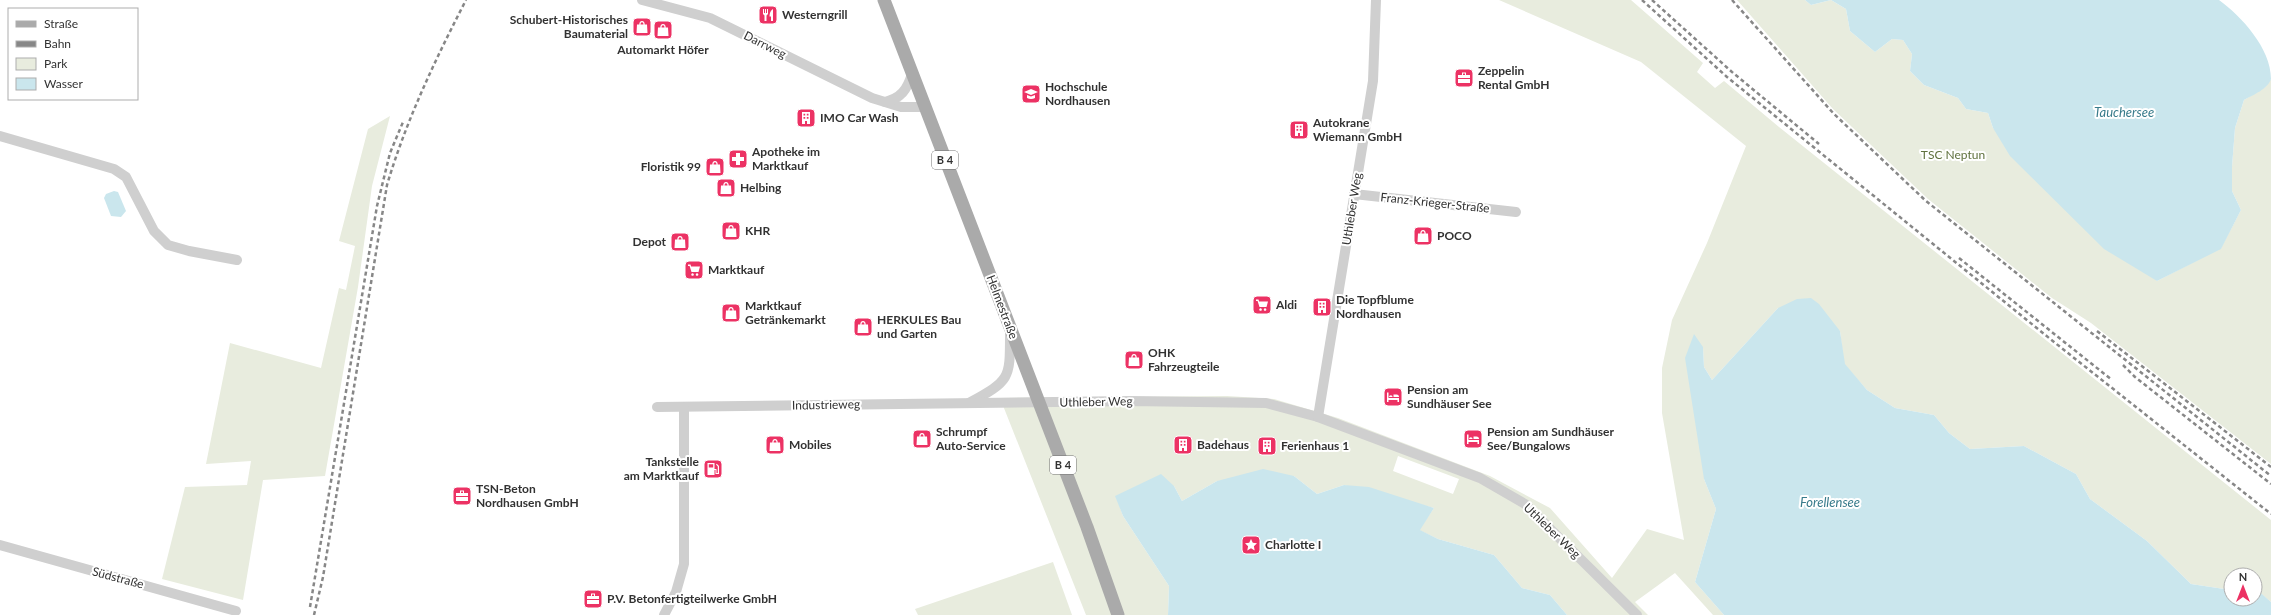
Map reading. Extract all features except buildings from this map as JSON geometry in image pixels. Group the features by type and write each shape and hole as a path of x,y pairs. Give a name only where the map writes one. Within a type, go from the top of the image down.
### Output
{"main road":[{"name":"Helmestraße","path":"884,0 1039,402 1118,615"}],"street":[{"name":"Darrweg","path":"642,0 710,18 862,94 883,102 901,107 925,107"},
{"name":"Uthleber Weg","path":"1318,417 1373,82 1376,0"},
{"path":"883,102 894,100 902,94 909,84 912,74"},
{"path":"0,136 114,169 126,177 154,231 168,245 188,251 237,260"},
{"name":"Franz-Krieger-Straße","path":"1354,194 1516,212"},
{"name":"Industrieweg","path":"967,403 994,389 1008,374 1010,364 1010,330"},
{"name":"Uthleber Weg","path":"1039,402 1266,403 1318,417 1480,478 1525,504 1637,615"},
{"name":"Industrieweg","path":"657,407 1039,402"},
{"path":"664,615 676,592 684,564 684,407"},
{"name":"Südstraße","path":"0,545 236,611"}],"green space":[{"path":"1499,0 1631,0 1703,63 1697,72 1715,88 1724,81 1779,127 2271,520 2271,602 2263,596 2263,567 2223,567 2223,589 2191,584 2147,541 2090,499 2076,474 2024,446 1970,449 1949,433 1934,415 1895,408 1867,390 1844,364 1840,331 1778,308 1712,380 1704,367 1703,347 1704,479 1716,509 1695,582 1724,615 1713,615 1675,573 1635,602 1648,615 1567,615 1550,595 1522,588 1494,555 1438,539 1419,530 1434,508 1344,485 1317,494 1294,476 1217,481 1182,501 1174,486 1116,496 1123,516 1169,586 1168,615 1086,615 1000,398 1227,396 1274,399 1338,418 1490,476 1550,508 1612,578 1647,529 1684,540 1662,413 1662,368 1672,320 1707,243 1746,146 1641,62","holes":["1398,456 1459,479 1453,494 1393,471"]},
{"name":"TSC Neptun","path":"1737,0 1805,0 1811,5 1831,0 1846,9 1850,31 1875,52 1892,39 1903,40 1912,54 1910,71 1924,85 1958,98 1966,109 1988,113 1993,128 2157,281 2221,248 2241,210 2232,191 2235,128 2244,100 2265,87 2271,79 2271,464 2091,323 2052,298 1928,199 1833,109"},
{"path":"390,116 372,186 358,287 325,476 263,480 243,600 162,579 185,487 247,485 251,461 206,464 230,343 321,368 339,288 346,290 355,246 339,241 368,129"},
{"path":"1053,562 1072,615 918,615 915,609"}],"water":[{"path":"1805,0 1831,0 1811,5"},
{"name":"Tauchersee","path":"1831,0 2219,0 2245,24 2253,34 2266,56 2270,67 2271,79 2264,89 2244,100 2235,128 2232,191 2241,210 2221,249 2157,281 2104,249 2010,156 1993,128 1988,113 1966,109 1958,98 1924,85 1910,71 1912,54 1903,40 1892,39 1875,52 1850,31 1846,9"},
{"path":"114,191 118,192 126,211 121,217 111,216 104,198 106,194"},
{"name":"Forellensee","path":"1811,298 1819,304 1840,331 1845,364 1867,390 1895,408 1934,415 1949,433 1970,449 2024,446 2076,474 2090,499 2147,541 2191,584 2223,589 2223,607 2263,607 2263,595 2271,602 2271,615 1724,615 1695,582 1716,509 1704,479 1685,358 1694,334 1703,347 1704,367 1712,380 1778,308 1797,299"},
{"path":"1263,469 1294,476 1317,494 1344,485 1369,487 1434,508 1420,530 1438,539 1494,555 1522,588 1550,595 1567,615 1168,615 1169,586 1123,516 1115,496 1161,474 1174,486 1182,501 1217,481"}],"railway":[{"path":"314,615 323,577 387,185 412,114 443,45 466,0"},
{"path":"1642,0 1727,77 2054,342 2271,514"},
{"path":"1652,0 1732,72 1819,144"},
{"path":"1732,0 1834,114 1926,201 2271,476"},
{"path":"310,607 377,206 390,153 403,122"},
{"path":"1959,258 2112,380"},
{"path":"2097,331 2271,467"},
{"path":"2123,365 2135,377 2271,484"}],"place":[{"name":"Westerngrill","path":"768,15"},
{"name":"Schubert-Historisches Baumaterial","path":"642,27"},
{"name":"Automarkt Höfer","path":"663,30"},
{"name":"Zeppelin Rental GmbH","path":"1464,78"},
{"name":"Hochschule Nordhausen","path":"1031,94"},
{"name":"IMO Car Wash","path":"806,118"},
{"name":"Autokrane Wiemann GmbH","path":"1299,130"},
{"name":"Apotheke im Marktkauf","path":"738,159"},
{"name":"Floristik 99","path":"715,167"},
{"name":"Helbing","path":"726,188"},
{"name":"KHR","path":"731,231"},
{"name":"POCO","path":"1423,236"},
{"name":"Depot","path":"680,242"},
{"name":"Marktkauf","path":"694,270"},
{"name":"Aldi","path":"1262,305"},
{"name":"Die Topfblume Nordhausen","path":"1322,307"},
{"name":"Marktkauf Getränkemarkt","path":"731,313"},
{"name":"HERKULES Bau und Garten","path":"863,327"},
{"name":"OHK Fahrzeugteile","path":"1134,360"},
{"name":"Pension am Sundhäuser See","path":"1393,397"},
{"name":"Schrumpf Auto-Service","path":"922,439"},
{"name":"Pension am Sundhäuser See/Bungalows","path":"1473,439"},
{"name":"Mobiles","path":"775,445"},
{"name":"Badehaus","path":"1183,445"},
{"name":"Ferienhaus 1","path":"1267,446"},
{"name":"Tankstelle am Marktkauf","path":"713,469"},
{"name":"TSN-Beton Nordhausen GmbH","path":"462,496"},
{"name":"Charlotte I","path":"1251,545"},
{"name":"P.V. Betonfertigteilwerke GmbH","path":"593,599"}]}
